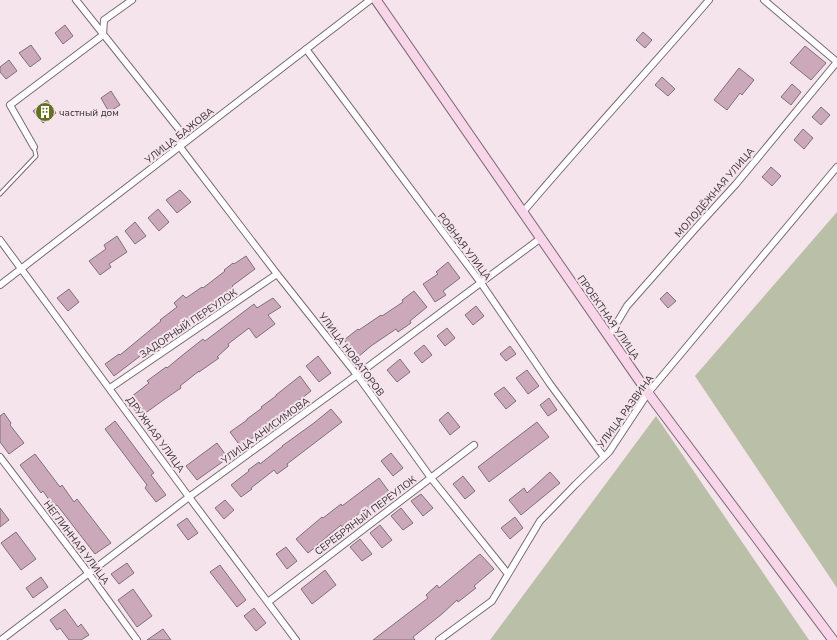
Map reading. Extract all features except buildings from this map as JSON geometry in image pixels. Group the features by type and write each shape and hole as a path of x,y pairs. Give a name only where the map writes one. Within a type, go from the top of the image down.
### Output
{"street":[{"path":"76,0 181,132 180,147"},
{"path":"34,147 10,105 103,35 104,20 132,0"},
{"name":"УЛИЦА БАЖОВА","path":"0,285 370,0"},
{"name":"ПРОЕКТНАЯ УЛИЦА","path":"376,0 648,393 833,640"},
{"path":"523,212 709,0"},
{"path":"764,0 837,62"},
{"name":"РОВНАЯ УЛИЦА","path":"306,49 481,283 550,384 604,457"},
{"name":"МОЛОДЁЖНАЯ УЛИЦА","path":"609,336 627,306 736,184 837,62"},
{"name":"УЛИЦА НОВАТОРОВ","path":"180,147 277,274 357,375 431,478 508,574"},
{"name":"УЛИЦА РАЗВИНА","path":"439,640 492,601 540,521 609,452 648,393 837,167"},
{"name":"УЛИЦА АНИСИМОВА","path":"1,640 189,498 541,238"},
{"name":"ДРУЖНАЯ УЛИЦА","path":"0,240 110,388 189,498 296,640"},
{"name":"ЗАДОРНЫЙ ПЕРЕУЛОК","path":"110,388 277,274"},
{"name":"СЕРЕБРЯНЫЙ ПЕРЕУЛОК","path":"268,602 474,445"},
{"name":"НЕГЛИННАЯ УЛИЦА","path":"0,457 137,640"}],"lane":[{"path":"0,194 36,156 34,147"}],"green space":[{"path":"837,212 837,588 695,376"},
{"path":"656,416 809,640 490,640"}],"place":[{"name":"частный дом","path":"45,112"}]}
